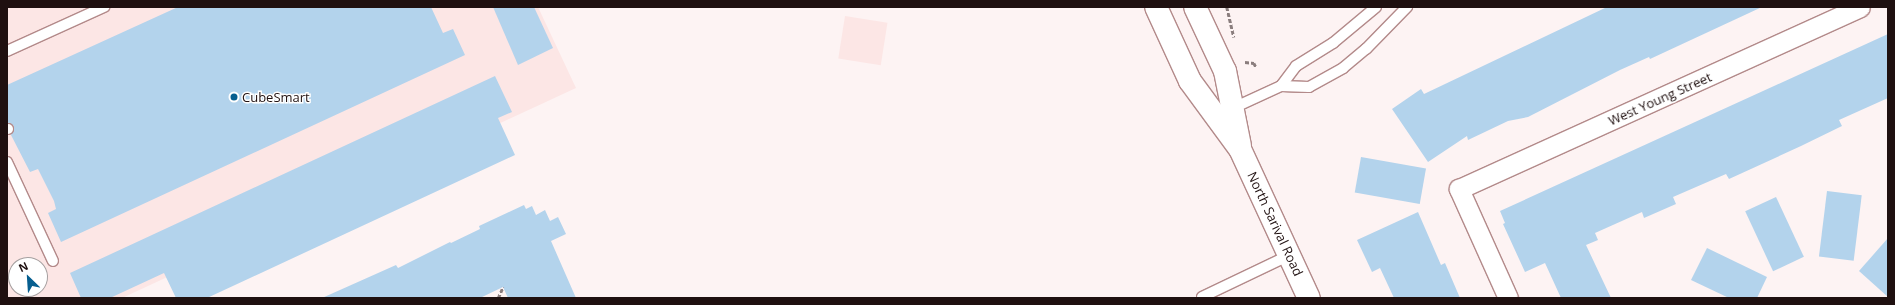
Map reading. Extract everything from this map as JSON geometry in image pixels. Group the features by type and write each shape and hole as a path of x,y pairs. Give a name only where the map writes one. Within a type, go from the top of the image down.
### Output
{"main road":[{"name":"North Sarival Road","path":"1156,7 1190,81 1223,113 1309,298"},
{"name":"North Sarival Road","path":"1195,7 1225,71 1223,113"}],"street":[{"name":"West Young Street","path":"1508,298 1459,189 1860,7"}],"lane":[{"path":"7,51 104,7"},
{"path":"1282,86 1296,66 1333,43 1376,7"},
{"path":"1223,113 1282,86 1309,87 1342,68 1366,49 1407,7"},
{"path":"7,162 53,261"},
{"path":"1202,297 1290,256"}],"path":[{"path":"1227,7 1232,23 1234,43"},
{"path":"1239,58 1243,61 1254,63 1256,67"},
{"path":"498,298 503,287"}],"shaded area":[{"path":"7,7 538,7 576,88 122,298 7,298"},
{"path":"845,16 887,23 881,65 838,58"}],"building":[{"path":"178,7 431,7 443,33 453,29 465,55 61,242 48,213 56,209 54,201 38,169 30,172 11,135 14,126 7,122 7,85"},
{"path":"493,7 534,7 553,48 518,65"},
{"path":"1607,7 1762,7 1650,59 1649,57 1620,70 1528,117 1508,121 1468,140 1467,136 1428,162 1392,109 1421,89 1424,94"},
{"path":"1888,34 1888,98 1839,120 1842,126 1801,146 1729,179 1726,174 1673,197 1676,204 1644,218 1642,212 1595,233 1598,240 1586,245 1611,298 1561,298 1545,263 1525,272 1503,224 1505,223 1500,211"},
{"path":"495,76 512,112 498,118 515,155 207,298 176,298 164,273 110,298 81,298 70,273"},
{"path":"1361,157 1426,168 1420,204 1355,192"},
{"path":"1827,191 1862,195 1854,261 1819,257"},
{"path":"1776,197 1804,257 1773,271 1745,211"},
{"path":"524,205 526,209 532,206 536,215 545,210 550,221 558,217 566,234 551,241 576,298 508,298 503,287 480,298 322,298 396,265 398,268 480,229 479,226"},
{"path":"1418,212 1441,265 1445,263 1460,298 1394,298 1380,268 1372,272 1357,240"},
{"path":"1888,238 1888,297 1859,271"},
{"path":"1707,248 1767,277 1757,298 1729,298 1691,280"}],"place":[{"name":"CubeSmart","path":"234,97"}]}
